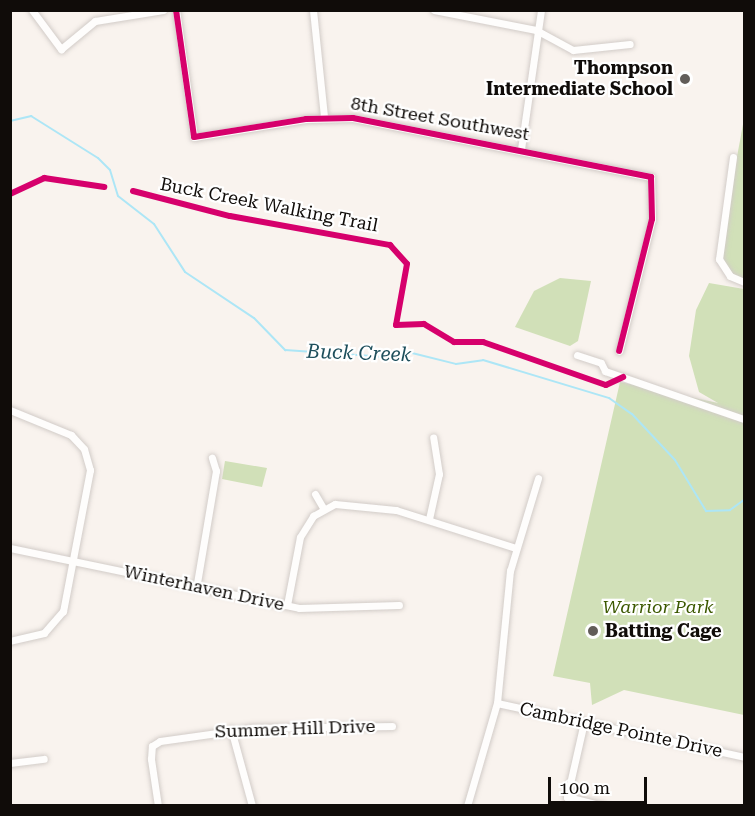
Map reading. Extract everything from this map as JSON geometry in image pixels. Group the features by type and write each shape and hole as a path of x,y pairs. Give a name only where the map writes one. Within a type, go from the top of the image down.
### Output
{"street":[{"path":"32,10 61,49 95,21 163,10"},
{"name":"8th Street Southwest","path":"176,10 194,134 324,117 521,149 647,174 655,198 619,351"},
{"path":"313,10 324,117"},
{"path":"434,10 536,30 573,50 630,44"},
{"path":"521,149 536,30 541,10"},
{"path":"733,157 718,259 730,276 744,282"},
{"path":"577,355 601,363 604,371 744,419"},
{"path":"10,410 62,431 84,448 90,465 74,560 58,620 39,635 10,641"},
{"path":"429,519 439,474 433,437"},
{"path":"197,583 216,471 212,458"},
{"path":"467,806 497,703 516,548 538,478"},
{"path":"315,494 323,508"},
{"path":"287,605 300,537 323,508 356,502 429,519 516,548"},
{"name":"Winterhaven Drive","path":"10,548 197,583 287,605 399,605"},
{"name":"Cambridge Pointe Drive","path":"497,703 744,757"},
{"path":"584,722 567,797 604,806"},
{"name":"Summer Hill Drive","path":"158,806 152,746 231,729 392,726"},
{"path":"231,729 252,806"},
{"path":"10,763 44,759"}],"green space":[{"path":"744,119 744,279 730,274 722,262 721,243"},
{"path":"560,278 591,281 578,341 570,346 515,327 534,291"},
{"name":"Warrior Park","path":"709,283 744,289 744,715 624,690 592,705 590,683 553,676 620,382 718,403 699,392 689,356 696,310"},
{"path":"225,461 267,468 262,487 222,479"}],"waterway":[{"name":"Buck Creek","path":"10,121 31,116 98,158 110,170 118,196 154,224 185,272 254,318 285,350 386,357 412,353 456,364 483,360 609,398 632,414 675,460 706,511 730,510 744,500"}],"cycle path":[{"path":"176,10 194,137 306,119 353,118 651,177 652,219 619,351"},
{"path":"10,194 44,178 104,187"},
{"name":"Buck Creek Walking Trail","path":"133,191 230,216 390,245 407,264 396,325 424,324 454,342 483,342 606,385 623,377"}],"place":[{"name":"Thompson Intermediate School","path":"685,79"},
{"name":"Batting Cage","path":"593,631"}]}
